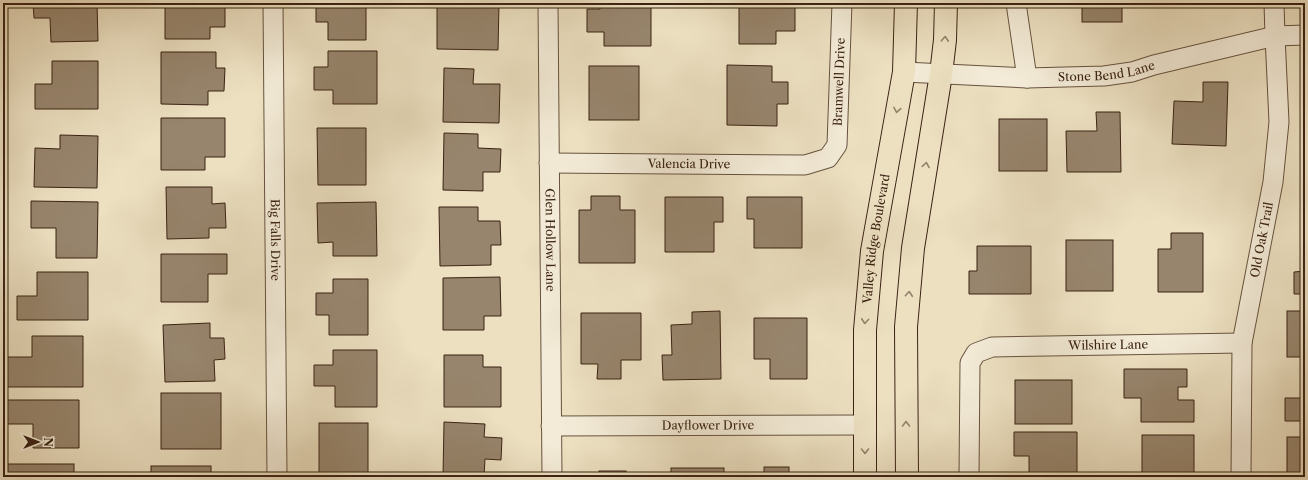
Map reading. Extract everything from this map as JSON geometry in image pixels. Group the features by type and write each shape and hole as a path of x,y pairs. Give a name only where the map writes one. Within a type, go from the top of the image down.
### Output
{"main road":[{"name":"Valley Ridge Boulevard","path":"864,477 865,330 872,251 904,72 906,3"},
{"path":"907,477 906,327 913,248 941,74 945,40 946,3"}],"street":[{"name":"Big Falls Drive","path":"273,3 277,477"},
{"name":"Glen Hollow Lane","path":"548,3 552,477"},
{"name":"Bramwell Drive","path":"828,158 837,144 842,3"},
{"path":"1016,3 1027,78"},
{"name":"Old Oak Trail","path":"1241,477 1242,343 1273,182 1279,122 1274,3"},
{"name":"Stone Bend Lane","path":"904,72 1027,78 1104,76 1132,72 1154,65 1275,36 1305,35"},
{"name":"Valencia Drive","path":"549,163 805,165 828,158"},
{"name":"Wilshire Lane","path":"969,477 970,363 976,353 992,347 1242,343"},
{"name":"Dayflower Drive","path":"551,426 865,425"}],"building":[{"path":"33,3 97,3 98,41 51,42 50,18 34,18"},
{"path":"165,3 225,3 225,27 210,27 210,39 165,39"},
{"path":"316,3 366,3 366,40 328,40 328,22 316,22"},
{"path":"437,3 499,3 498,50 437,49"},
{"path":"600,3 651,3 651,46 604,46 604,32 587,32 587,9 600,9"},
{"path":"739,3 795,3 795,31 776,31 776,44 739,44"},
{"path":"1082,3 1122,3 1122,22 1082,22"},
{"path":"328,51 377,51 377,104 333,104 333,90 314,90 314,67 328,67"},
{"path":"161,52 216,52 216,68 225,68 224,91 208,91 208,105 161,104"},
{"path":"52,61 98,61 98,109 35,109 35,84 52,84"},
{"path":"727,65 772,66 772,82 788,82 788,104 777,104 777,126 727,125"},
{"path":"589,66 639,66 639,120 589,120"},
{"path":"444,68 474,69 473,84 500,84 499,123 443,122"},
{"path":"1203,82 1228,82 1226,146 1172,144 1174,101 1203,102"},
{"path":"1096,112 1120,112 1121,172 1067,172 1066,131 1097,131"},
{"path":"161,118 225,118 225,157 205,157 205,170 161,170"},
{"path":"999,119 1047,119 1047,171 999,171"},
{"path":"317,128 366,128 366,185 318,185"},
{"path":"444,133 478,134 478,148 501,149 500,172 483,172 483,191 443,190"},
{"path":"60,135 98,136 97,188 34,187 35,148 60,149"},
{"path":"166,187 212,187 212,204 225,203 226,228 209,228 209,238 167,239"},
{"path":"591,196 620,196 620,210 635,210 635,263 579,263 579,210 591,210"},
{"path":"665,197 723,197 723,222 714,222 714,252 665,252"},
{"path":"747,197 802,197 802,248 754,248 754,219 747,219"},
{"path":"31,201 98,202 97,258 56,258 56,228 31,228"},
{"path":"376,202 377,256 333,256 333,242 318,243 317,203"},
{"path":"439,207 478,207 478,221 500,221 501,245 491,245 491,265 440,266"},
{"path":"1171,233 1203,233 1203,292 1158,292 1158,249 1171,249"},
{"path":"1066,240 1113,240 1113,291 1066,291"},
{"path":"977,246 1031,246 1031,294 969,294 969,271 977,271"},
{"path":"161,254 227,254 227,274 208,274 208,302 161,302"},
{"path":"1305,271 1305,294 1294,294 1294,272"},
{"path":"37,272 88,272 88,320 17,320 17,296 37,296"},
{"path":"500,277 501,316 484,316 484,330 443,330 443,278"},
{"path":"333,279 368,279 368,335 329,335 329,315 316,315 316,293 333,293"},
{"path":"720,311 721,379 663,380 662,355 672,355 671,325 692,324 692,312"},
{"path":"1287,311 1305,311 1305,357 1287,357"},
{"path":"581,313 641,313 641,360 621,360 621,379 597,379 598,364 581,364"},
{"path":"754,318 807,318 807,379 770,379 770,359 754,359"},
{"path":"210,323 210,338 224,338 225,359 214,360 215,381 165,382 163,325"},
{"path":"32,336 83,336 83,387 6,387 6,357 32,357"},
{"path":"333,350 377,350 377,407 335,407 335,386 314,386 314,365 333,365"},
{"path":"444,355 483,355 483,367 501,367 501,407 444,407"},
{"path":"1124,369 1187,369 1187,387 1178,387 1178,400 1194,400 1194,422 1141,422 1141,398 1124,398"},
{"path":"1302,373 1305,373 1305,421 1285,421 1285,398 1302,398"},
{"path":"1015,380 1072,380 1072,424 1015,424"},
{"path":"161,393 221,393 221,449 161,449"},
{"path":"7,400 79,400 79,448 33,448 33,424 7,424"},
{"path":"444,422 485,424 484,437 502,438 501,460 485,459 484,477 443,477"},
{"path":"319,423 368,423 368,477 319,477"},
{"path":"1014,432 1077,432 1077,477 1029,477 1029,456 1014,456"},
{"path":"1142,435 1194,435 1194,477 1142,477"},
{"path":"1287,437 1305,437 1305,477 1287,477"},
{"path":"5,464 74,464 74,477 5,477"},
{"path":"151,466 211,466 211,477 151,477"},
{"path":"764,467 789,467 789,477 764,477"},
{"path":"671,468 724,468 724,477 671,477"},
{"path":"599,471 626,471 626,477 599,477"}]}
